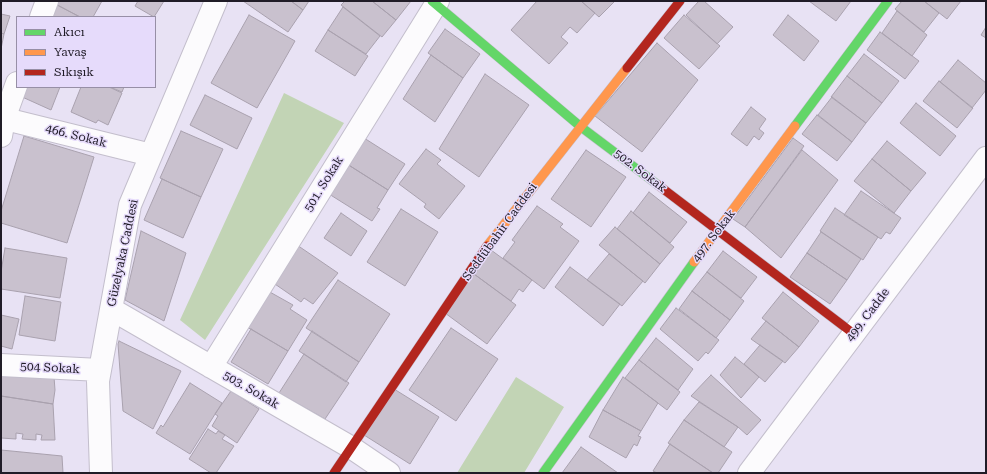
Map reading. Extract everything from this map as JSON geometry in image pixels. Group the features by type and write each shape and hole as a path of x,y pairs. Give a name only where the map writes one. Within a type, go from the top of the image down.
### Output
{"street":[{"path":"41,16 47,1"},
{"name":"Güzelyaka Caddesi","path":"101,473 98,382 130,205 216,1"},
{"name":"Seddübahir Caddesi","path":"334,473 493,238 680,1"},
{"name":"497. Sokak","path":"543,473 718,230 888,1"},
{"name":"502. Sokak","path":"435,2 581,127 854,334"},
{"name":"501. Sokak","path":"211,367 435,2"},
{"path":"2,124 16,86"},
{"name":"466. Sokak","path":"2,124 151,155"},
{"name":"499. Cadde","path":"760,469 854,334 986,158"},
{"name":"503. Sokak","path":"111,309 352,448 389,473"},
{"name":"504 Sokak","path":"1,365 100,370"}],"green space":[{"path":"284,93 344,123 205,340 180,320"},
{"path":"516,377 564,407 524,473 457,473"}],"building":[{"path":"54,1 102,1 94,16 78,16 53,3"},
{"path":"138,1 164,1 155,16 135,6"},
{"path":"243,1 291,1 303,10 288,32"},
{"path":"291,1 309,1 303,10"},
{"path":"345,1 372,1 396,20 382,37 341,5"},
{"path":"372,1 411,1 396,20"},
{"path":"537,1 581,1 595,13 577,33 570,27 561,37 568,43 549,64 511,30"},
{"path":"581,1 615,1 599,17"},
{"path":"699,1 704,1 733,27 717,44 686,15"},
{"path":"809,1 851,1 836,21"},
{"path":"902,1 924,1 939,13 924,32 895,9"},
{"path":"924,1 961,1 947,19"},
{"path":"52,2 78,16 45,16"},
{"path":"343,7 380,36 366,54 328,30"},
{"path":"897,11 927,35 912,56 882,33"},
{"path":"1,14 10,16 4,34 1,33"},
{"path":"249,15 295,41 257,108 211,83"},
{"path":"684,15 720,46 699,69 664,38"},
{"path":"788,15 819,41 804,61 773,35"},
{"path":"986,27 986,38 981,35"},
{"path":"445,29 480,54 463,78 428,53"},
{"path":"328,30 368,56 355,76 315,51"},
{"path":"880,32 919,61 905,79 867,50"},
{"path":"1,33 4,34 1,49"},
{"path":"657,43 698,80 642,152 595,116"},
{"path":"864,54 899,81 882,103 847,76"},
{"path":"431,55 463,78 435,122 403,99"},
{"path":"958,60 986,83 986,90 972,108 940,82"},
{"path":"485,74 529,105 479,177 439,149"},
{"path":"847,76 882,103 866,123 831,97"},
{"path":"939,81 973,108 957,128 923,101"},
{"path":"23,88 60,88 51,110 20,96"},
{"path":"81,88 111,88 122,93 108,125 98,120 96,123 71,112"},
{"path":"112,88 124,88 122,92"},
{"path":"205,95 252,118 237,149 190,125"},
{"path":"832,97 866,123 852,142 818,115"},
{"path":"916,103 956,136 940,156 900,123"},
{"path":"751,107 766,119 759,129 764,133 759,140 754,136 747,146 731,134"},
{"path":"817,115 852,142 837,161 802,134"},
{"path":"181,131 223,149 201,197 160,178"},
{"path":"24,136 94,157 67,243 1,223 1,211"},
{"path":"364,138 405,164 388,190 347,164"},
{"path":"793,138 804,146 745,227 733,219"},
{"path":"887,141 926,173 911,191 872,159"},
{"path":"426,149 441,160 437,164 465,186 439,219 424,207 426,204 399,184"},
{"path":"586,150 626,177 591,227 551,199"},
{"path":"802,150 838,180 781,258 745,227"},
{"path":"872,159 911,191 894,213 854,181"},
{"path":"347,164 388,190 377,208 380,209 372,221 329,194"},
{"path":"162,179 201,197 183,238 144,220"},
{"path":"861,191 901,218 890,234 886,232 881,239 844,215"},
{"path":"649,192 687,222 670,243 633,213"},
{"path":"537,206 563,224 560,227 579,241 544,289 503,258 515,242 512,240"},
{"path":"835,208 878,237 863,260 820,231"},
{"path":"401,209 438,232 405,286 367,262"},
{"path":"631,211 674,247 660,264 617,229"},
{"path":"341,213 367,231 351,256 324,238"},
{"path":"615,227 660,264 645,283 599,245"},
{"path":"141,231 186,253 164,321 125,300"},
{"path":"821,232 861,259 847,280 807,253"},
{"path":"294,243 338,273 313,304 304,298 301,302 272,282"},
{"path":"5,248 67,258 60,298 1,289 1,272"},
{"path":"491,250 532,280 523,292 519,289 511,301 474,274"},
{"path":"723,251 757,277 741,298 707,272"},
{"path":"807,253 847,280 830,304 790,277"},
{"path":"609,254 643,281 622,306 587,280"},
{"path":"570,267 620,304 603,326 555,287"},
{"path":"707,272 744,301 730,320 692,291"},
{"path":"474,274 516,305 487,344 445,313"},
{"path":"338,280 390,314 359,362 306,328"},
{"path":"268,291 293,305 290,309 307,320 288,351 247,327"},
{"path":"692,291 730,320 716,338 679,309"},
{"path":"783,292 819,321 799,347 762,318"},
{"path":"25,296 61,302 55,341 19,335"},
{"path":"676,308 719,340 708,354 706,352 698,361 660,329"},
{"path":"1,315 19,319 12,349 1,346"},
{"path":"766,321 799,347 785,363 751,339"},
{"path":"451,328 498,359 456,421 409,390"},
{"path":"251,329 288,351 268,384 231,362"},
{"path":"312,331 359,362 346,382 299,351"},
{"path":"656,338 693,369 678,390 639,360"},
{"path":"119,341 181,371 153,429 123,411"},
{"path":"760,345 783,361 765,382 744,364"},
{"path":"304,354 349,383 325,419 279,393"},
{"path":"735,357 759,377 741,398 720,375"},
{"path":"639,360 680,392 667,410 625,378"},
{"path":"1,369 54,377 55,390 53,404 1,396"},
{"path":"711,375 761,420 747,435 738,427 691,396"},
{"path":"623,377 658,403 641,431 603,410"},
{"path":"190,383 222,403 190,454 156,433 161,425 163,427"},
{"path":"394,389 439,417 410,464 364,435"},
{"path":"231,391 259,409 237,443 212,426 218,416 215,414"},
{"path":"1,396 53,404 55,440 41,440 42,435 36,434 36,440 22,439 23,434 16,433 16,439 1,438"},
{"path":"699,402 738,427 724,447 684,420"},
{"path":"603,410 641,431 638,436 641,437 637,446 634,444 626,458 589,437"},
{"path":"684,420 732,452 718,473 713,473 668,443"},
{"path":"208,429 216,434 218,431 225,435 222,439 234,446 216,473 211,473 189,459"},
{"path":"670,444 713,473 657,473 653,471"},
{"path":"581,447 618,473 562,473"},
{"path":"1,450 62,456 63,473 1,473"}],"traffic: fast":[{"path":"432,1 581,127 658,185"},
{"path":"795,126 888,1"},
{"path":"543,473 694,262"}],"traffic: slow":[{"path":"487,246 627,68"},
{"path":"694,262 795,126"}],"traffic: jam":[{"path":"627,68 680,1"},
{"path":"658,185 854,334"},
{"path":"334,473 487,246"}]}
